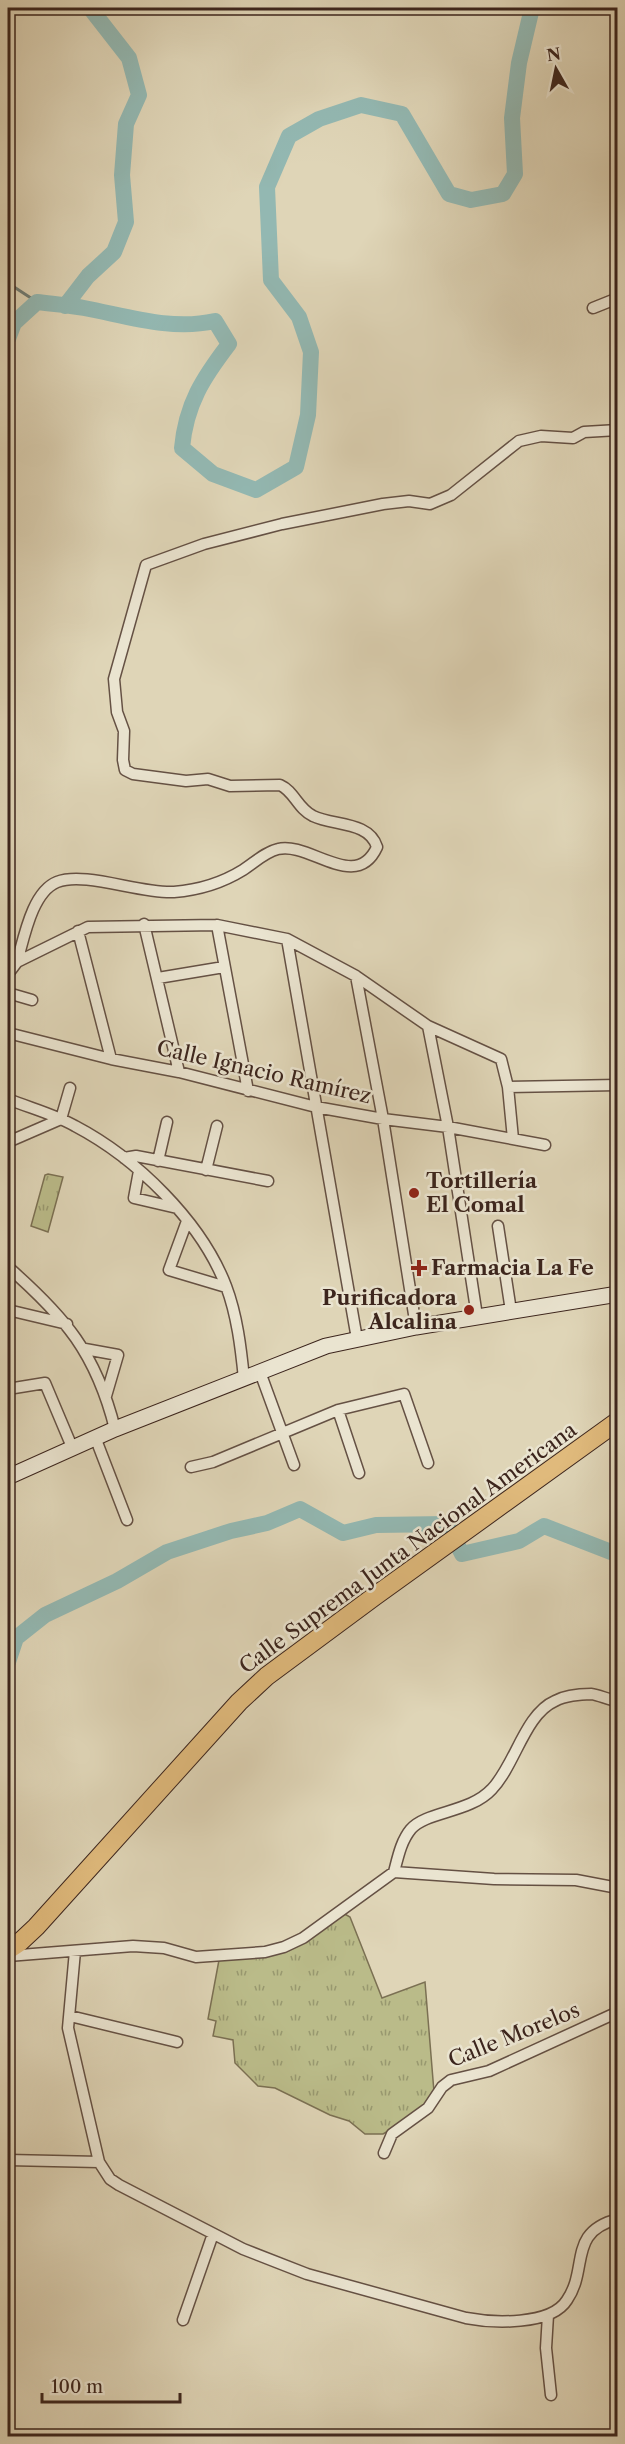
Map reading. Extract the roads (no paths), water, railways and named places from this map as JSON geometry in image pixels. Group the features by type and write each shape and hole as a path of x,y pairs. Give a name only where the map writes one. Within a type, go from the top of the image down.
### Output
{"main road":[{"name":"Calle Suprema Junta Nacional Americana","path":"8,1950 36,1927 246,1696 267,1676 618,1421"}],"street":[{"path":"593,308 618,298"},
{"path":"8,974 17,962 36,903 45,890 57,882 78,879 141,891 173,892 204,888 234,876 279,848 292,849 336,864 357,866 369,861 377,848 375,841 354,826 312,816 300,807 287,788 280,785 230,786 208,780 186,781 133,774 125,770 124,731 117,712 114,679 146,565 222,538 282,524 392,503 409,501 430,504 451,495 519,441 541,436 573,438 584,432 618,430"},
{"path":"17,962 88,927 144,924 217,925 287,939 356,976 428,1026 501,1059 508,1087 513,1139"},
{"path":"144,924 179,1072"},
{"path":"217,925 248,1091"},
{"path":"78,931 111,1059"},
{"path":"287,939 357,1339"},
{"path":"158,978 224,967"},
{"path":"356,976 383,1119 416,1326"},
{"path":"8,993 32,1000"},
{"path":"428,1026 448,1127 477,1316"},
{"name":"Calle Ignacio Ramírez","path":"8,1033 111,1059 179,1072 316,1107 383,1119 448,1127 545,1145"},
{"path":"508,1087 618,1085"},
{"path":"61,1119 70,1088"},
{"path":"8,1099 61,1119 104,1143 139,1171 177,1208 213,1258 226,1287 241,1351 244,1379"},
{"path":"8,1142 61,1119"},
{"path":"158,1161 167,1122"},
{"path":"206,1170 217,1126"},
{"path":"124,1158 136,1156 268,1181"},
{"path":"139,1171 134,1198 177,1208"},
{"path":"187,1221 169,1270 226,1287"},
{"path":"498,1226 511,1311"},
{"path":"8,1267 67,1324 85,1348 106,1396 115,1429"},
{"path":"8,1477 95,1437 326,1346 416,1326 618,1294"},
{"path":"8,1310 67,1324"},
{"path":"85,1348 118,1354 106,1396"},
{"path":"260,1372 294,1465"},
{"path":"8,1389 45,1383 72,1447"},
{"path":"190,1467 213,1462 338,1410 404,1394 428,1463"},
{"path":"338,1410 359,1473"},
{"path":"95,1437 127,1520"},
{"path":"8,1956 133,1946 164,1948 196,1957 265,1952 284,1947 303,1938 394,1872 402,1843 412,1827 436,1816 460,1810 491,1791 503,1776 541,1709 556,1700 572,1696 592,1694 618,1701"},
{"path":"394,1872 576,1880 618,1888"},
{"path":"75,1951 69,2038 99,2162 110,2179 119,2185 243,2249 307,2274 465,2318 489,2322 529,2319 548,2315 567,2302 573,2288 584,2241 592,2231 609,2221 618,2219"},
{"name":"Calle Morelos","path":"384,2153 392,2134 428,2108 442,2087 451,2080 489,2071 618,2012"},
{"path":"70,2016 177,2042"},
{"path":"8,2160 99,2162"},
{"path":"183,2320 213,2234"},
{"path":"548,2315 546,2348 551,2395"}],"waterway":[{"path":"65,306 88,276 114,252 126,222 122,175 126,124 139,95 129,58 90,8"},
{"path":"8,339 14,323 37,302 166,323 199,324 215,321 229,344 197,392 187,418 182,448 213,474 256,490 296,467 308,415 311,352 299,317 271,280 267,187 289,136 319,119 361,105 402,114 449,194 471,200 503,194 515,174 512,118 519,63 532,8"},
{"path":"8,283 37,302"},
{"path":"8,1662 16,1638 45,1615 117,1581 167,1552 231,1531 267,1523 300,1509 343,1533 376,1525 447,1524 462,1554 519,1541 544,1526 611,1552 618,1550"}],"place":[{"name":"Tortillería El Comal","path":"414,1193"},
{"name":"Farmacia La Fe","path":"419,1268"},
{"name":"Purificadora Alcalina","path":"469,1310"}]}
